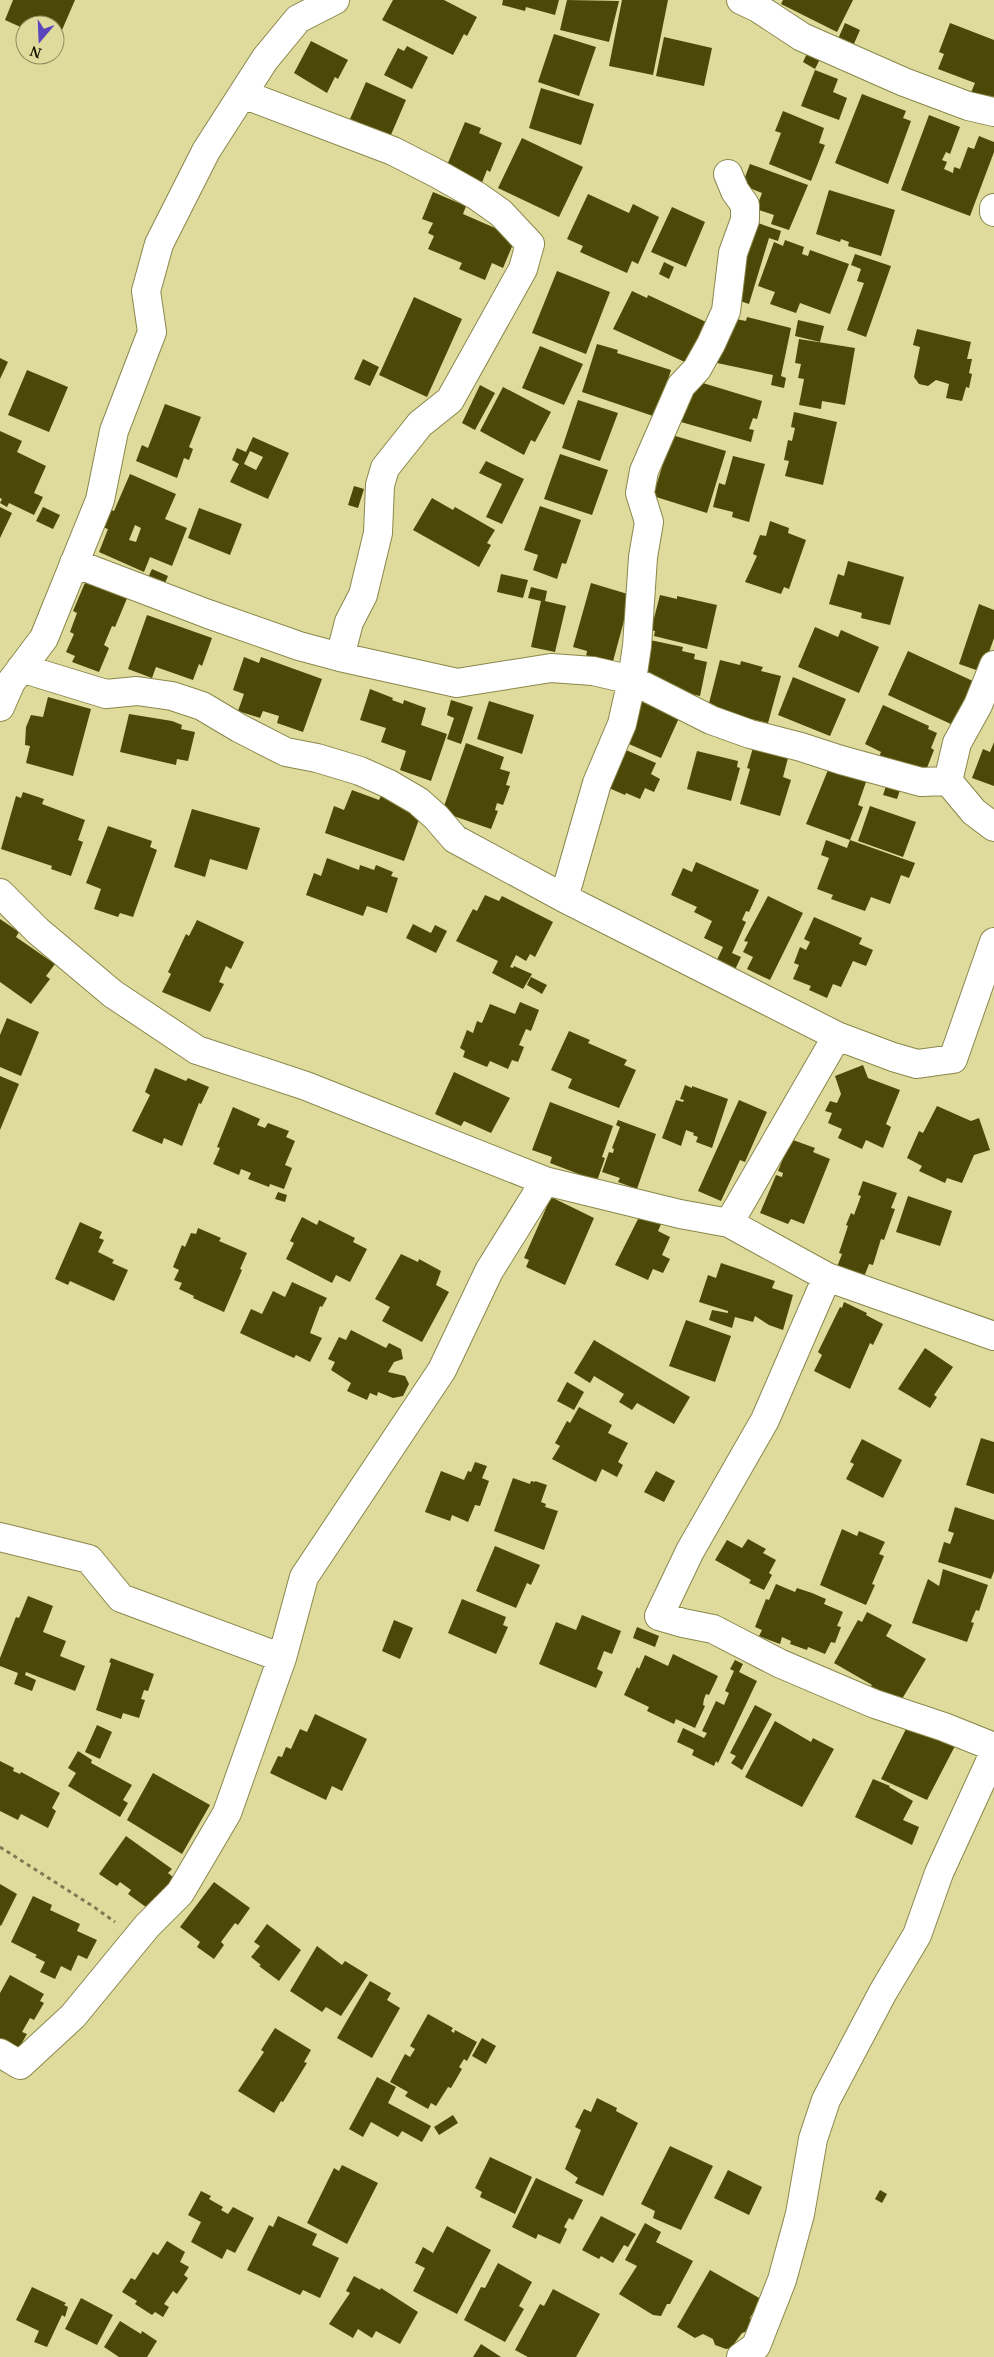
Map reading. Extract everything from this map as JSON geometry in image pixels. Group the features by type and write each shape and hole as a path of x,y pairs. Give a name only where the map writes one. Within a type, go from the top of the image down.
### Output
{"street":[{"path":"0,707 11,675 44,638 100,500 114,431 152,332 146,291 159,244 206,151 265,59 298,19 335,0"},
{"path":"741,0 758,8 802,37 904,82 968,106 994,112"},
{"path":"243,94 393,151 438,174 477,196 501,213 530,244 522,269 450,400 420,424 385,468 380,486 378,533 364,595 349,622 340,657"},
{"path":"564,898 597,784 622,724 632,680 637,646 643,557 649,522 640,493 644,471 681,386 697,369 726,311 733,253 745,220 745,205 735,191 728,174"},
{"path":"74,563 208,614 299,646 340,657 458,683 551,668 593,671 632,680 711,720 750,734 921,782 948,781"},
{"path":"948,781 957,743 978,705 994,664"},
{"path":"11,675 106,694 137,691 172,696 202,706 239,728 286,752 317,758 360,771 418,800 455,839 564,898 837,1036 893,1058 917,1064 953,1058 994,942"},
{"path":"948,781 974,812 994,827"},
{"path":"0,893 38,931 114,994 197,1050 306,1086 545,1181 680,1214 729,1223 827,1277 994,1336"},
{"path":"729,1223 837,1036"},
{"path":"0,2053 20,2065 72,2016 147,1926 180,1893 227,1813 282,1658 304,1578 442,1370 489,1271 545,1181"},
{"path":"827,1277 765,1420 690,1551 659,1616 683,1624 713,1629 779,1663 875,1704 944,1727 994,1747"},
{"path":"0,1537 89,1559 121,1598 282,1658"},
{"path":"741,2357 756,2346 782,2280 800,2214 813,2139 826,2100 883,1992 917,1935 939,1873 994,1752"}],"path":[{"path":"0,1847 94,1907 115,1923 147,1926"}],"building":[{"path":"13,0 75,0 65,23 65,15 15,15 15,24 5,20"},
{"path":"393,0 444,0 477,17 467,36 464,34 453,55 382,20"},
{"path":"503,0 559,0 555,15 526,7 525,11 502,5"},
{"path":"567,0 619,1 609,42 560,30"},
{"path":"622,0 668,0 653,75 609,66"},
{"path":"783,0 853,0 837,32 781,4"},
{"path":"845,23 860,30 853,46 838,39"},
{"path":"950,23 994,40 994,98 970,95 975,83 938,69 944,54 939,52"},
{"path":"554,34 596,47 579,96 538,82"},
{"path":"664,37 712,48 704,86 656,76"},
{"path":"311,41 348,60 338,79 335,77 327,93 294,73"},
{"path":"811,45 824,51 815,69 803,62"},
{"path":"407,46 428,57 412,89 384,75 398,48 404,51"},
{"path":"815,70 838,79 833,92 847,98 839,120 801,106"},
{"path":"366,82 406,100 387,144 347,126"},
{"path":"541,88 594,104 581,145 529,128"},
{"path":"862,94 906,111 903,118 911,121 888,184 835,163"},
{"path":"783,111 824,128 819,143 825,145 811,181 769,164 781,133 775,131"},
{"path":"929,115 960,127 950,154 946,152 942,160 947,162 944,169 953,173 954,167 960,169 968,147 974,149 979,136 994,142 994,152 970,216 901,190"},
{"path":"465,122 481,128 479,133 502,143 490,172 487,170 481,185 445,170"},
{"path":"522,138 583,167 559,217 498,188"},
{"path":"750,164 808,185 789,230 771,224 774,215 756,209 762,193 742,185"},
{"path":"829,190 895,210 881,256 848,246 849,242 841,239 840,242 816,234"},
{"path":"433,192 466,206 463,214 516,237 503,268 492,263 485,280 459,269 462,263 428,249 434,236 428,233 433,223 422,219"},
{"path":"588,194 629,213 633,204 659,217 638,264 632,261 627,273 580,252 583,246 567,239"},
{"path":"672,207 705,222 686,267 651,252"},
{"path":"755,222 781,231 778,241 769,238 749,304 731,298"},
{"path":"785,240 804,247 802,254 808,256 810,250 849,264 830,314 800,303 796,313 770,304 775,292 758,286 774,242 783,246"},
{"path":"855,254 891,266 866,337 847,330 864,283 857,281 861,269 851,265"},
{"path":"664,262 674,267 669,279 659,274"},
{"path":"557,271 610,292 586,354 532,333"},
{"path":"632,291 647,298 648,295 706,322 687,363 613,329"},
{"path":"414,297 462,319 427,397 379,375"},
{"path":"747,317 791,328 781,376 786,378 784,388 771,385 773,375 717,363 725,332 731,318 746,321"},
{"path":"798,320 824,326 820,342 795,336"},
{"path":"917,329 971,342 967,359 972,359 969,373 972,374 969,388 966,387 962,401 946,398 949,384 936,380 928,386 919,384 914,377 920,347 913,345"},
{"path":"799,339 855,348 845,405 822,401 821,409 799,405 804,379 798,378 801,364 795,363"},
{"path":"597,344 618,350 617,353 671,370 656,417 582,392"},
{"path":"540,346 583,364 564,405 522,388"},
{"path":"0,358 8,362 0,379"},
{"path":"363,359 379,367 370,386 354,379"},
{"path":"27,370 68,387 49,432 8,415"},
{"path":"693,380 762,401 757,419 753,418 749,429 754,430 751,442 681,422"},
{"path":"480,385 495,393 475,430 462,423"},
{"path":"503,387 551,412 535,442 531,440 524,455 480,431"},
{"path":"578,400 618,413 600,461 562,448"},
{"path":"165,404 201,417 189,447 193,449 189,460 184,458 177,478 136,461 142,445 148,448"},
{"path":"794,412 837,422 823,485 785,476 789,461 784,460 788,440 792,441 795,428 791,427"},
{"path":"0,431 22,441 17,452 46,466 34,493 43,497 34,515 9,503 7,507 0,503 2,499 0,498"},
{"path":"672,435 726,451 707,513 653,496"},
{"path":"253,437 289,453 268,499 230,482 239,464 232,460 237,448 246,452","holes":["250,451 263,457 256,470 244,464"]},
{"path":"560,454 608,470 592,515 544,499"},
{"path":"733,456 765,464 749,522 732,517 733,512 713,507 719,483 725,485"},
{"path":"486,461 524,479 502,524 486,517 502,484 479,473"},
{"path":"130,474 176,494 165,519 187,528 172,566 150,557 144,572 99,552 108,529 102,527 109,509 114,511","holes":["135,525 141,528 136,542 129,540"]},
{"path":"354,486 364,489 358,508 348,505"},
{"path":"432,498 453,510 455,507 495,530 487,543 491,545 479,567 413,530"},
{"path":"540,506 581,520 566,564 562,563 557,579 533,570 538,555 524,550"},
{"path":"0,507 12,513 0,538"},
{"path":"43,507 60,515 53,529 36,521"},
{"path":"199,508 242,524 230,555 188,538"},
{"path":"770,521 789,528 788,533 806,540 789,589 784,587 781,594 745,582 757,556 753,554 760,535 766,536"},
{"path":"848,561 904,577 890,625 861,618 862,613 829,604 838,574 844,576"},
{"path":"152,569 168,576 163,588 147,580"},
{"path":"501,574 528,580 523,598 497,592"},
{"path":"87,578 128,596 115,627 112,626 104,645 109,648 99,672 72,662 75,656 66,652 74,634 70,632 77,613 73,611"},
{"path":"591,583 631,595 612,665 586,657 587,651 573,647"},
{"path":"531,587 547,591 545,601 566,606 555,652 531,647 541,601 528,598"},
{"path":"660,595 677,599 677,596 717,605 707,649 654,636 655,631 651,630"},
{"path":"979,604 994,610 994,638 982,672 959,664"},
{"path":"147,615 212,638 202,666 199,664 193,680 156,667 152,678 128,669"},
{"path":"815,627 838,637 841,630 879,647 859,693 798,667"},
{"path":"650,640 683,647 682,651 695,654 694,659 707,662 700,696 657,687 641,679"},
{"path":"908,651 975,682 953,725 888,695"},
{"path":"244,657 259,663 261,657 322,679 303,732 277,723 279,716 263,711 260,718 238,711 244,694 233,690"},
{"path":"720,660 740,665 741,661 763,667 761,671 781,676 768,723 751,719 750,725 708,707"},
{"path":"793,677 846,699 830,736 778,715"},
{"path":"370,689 403,704 404,700 426,708 421,725 447,734 431,781 400,770 406,751 381,742 386,728 360,720"},
{"path":"48,697 91,709 73,776 26,763 30,746 25,745 26,727 31,715 43,717"},
{"path":"451,700 473,707 461,744 447,739 454,718 447,715"},
{"path":"489,701 534,715 522,754 477,739"},
{"path":"640,701 679,718 661,758 622,741"},
{"path":"883,705 929,726 928,729 937,733 931,748 934,750 923,778 879,757 881,752 865,744"},
{"path":"129,714 172,721 182,725 181,729 195,732 188,761 177,759 176,765 120,752"},
{"path":"994,742 994,786 972,778 983,749 990,752"},
{"path":"466,743 504,757 500,769 510,772 506,785 510,786 503,805 497,803 495,810 498,811 491,829 442,812"},
{"path":"619,747 656,763 651,774 660,779 654,792 645,788 640,799 602,785"},
{"path":"753,748 788,758 783,777 791,780 780,816 740,804 750,769 747,768"},
{"path":"697,751 738,761 737,767 740,768 731,801 687,789"},
{"path":"830,765 867,779 858,805 863,807 850,840 806,824"},
{"path":"888,780 902,784 897,799 883,795"},
{"path":"352,790 379,800 381,796 422,811 404,861 325,833 334,806 344,810"},
{"path":"23,792 44,799 42,804 85,820 78,840 83,842 71,876 51,869 52,866 1,849 16,796 21,798"},
{"path":"870,806 916,822 903,857 858,841"},
{"path":"192,809 260,828 247,870 210,859 205,877 174,867"},
{"path":"108,826 152,841 150,847 157,850 133,917 120,913 118,917 94,909 101,889 86,883"},
{"path":"826,840 847,848 850,840 915,863 909,878 901,875 890,904 871,897 865,911 831,899 833,895 817,889 829,858 821,855"},
{"path":"327,858 359,870 360,865 374,870 376,865 393,872 391,876 398,878 387,913 367,906 363,916 306,895 314,873 321,876"},
{"path":"696,862 759,890 749,912 746,911 742,920 746,922 732,953 741,957 733,974 714,966 723,947 704,938 712,921 694,912 697,907 671,895 683,868 692,872"},
{"path":"485,895 499,901 502,896 553,922 535,957 530,954 526,961 516,955 510,967 513,968 514,966 532,974 523,989 492,973 498,961 456,941 473,909 477,911"},
{"path":"768,896 803,913 770,980 747,969 753,957 743,952 748,942 744,941"},
{"path":"814,917 862,938 859,944 873,950 866,966 853,961 841,987 833,984 827,998 809,990 811,986 793,979 799,965 794,963 800,947 806,950 810,942 804,939"},
{"path":"0,919 19,932 16,937 55,964 46,976 50,979 31,1004 0,982"},
{"path":"197,920 244,942 231,969 226,966 219,982 224,984 210,1012 162,992 171,974 168,972 186,934 189,936"},
{"path":"413,924 431,933 435,925 447,931 436,953 406,938"},
{"path":"531,977 547,985 542,994 527,985"},
{"path":"520,1002 539,1010 531,1031 526,1029 519,1045 524,1047 518,1062 512,1060 508,1069 490,1061 487,1067 463,1057 465,1051 460,1048 467,1030 473,1033 477,1021 482,1023 490,1004 515,1014"},
{"path":"7,1018 39,1032 21,1076 0,1067 0,1035"},
{"path":"569,1031 590,1040 588,1043 627,1060 624,1065 636,1070 619,1108 568,1088 572,1079 551,1070"},
{"path":"863,1065 868,1078 900,1090 886,1124 891,1127 883,1148 866,1140 862,1149 838,1138 842,1129 828,1123 832,1113 825,1111 830,1101 837,1103 841,1094 835,1076"},
{"path":"155,1068 186,1081 188,1078 209,1087 201,1104 199,1103 182,1146 164,1138 162,1144 132,1131 150,1095 145,1092"},
{"path":"454,1072 510,1098 491,1133 464,1121 461,1126 435,1114"},
{"path":"0,1076 19,1084 0,1130"},
{"path":"685,1085 728,1099 712,1148 696,1142 698,1137 686,1130 681,1146 662,1138 676,1100 683,1102 684,1100 680,1099"},
{"path":"739,1100 767,1112 745,1162 740,1160 721,1201 698,1191"},
{"path":"550,1102 613,1126 602,1157 605,1158 597,1181 550,1163 552,1157 532,1150"},
{"path":"937,1106 971,1121 979,1118 990,1150 974,1155 962,1183 947,1178 945,1183 919,1171 922,1166 907,1158 919,1131 923,1133"},
{"path":"233,1107 260,1119 257,1125 265,1128 268,1123 289,1131 286,1137 295,1141 285,1165 292,1168 284,1189 270,1184 269,1187 248,1179 251,1173 241,1169 239,1175 213,1164 220,1148 217,1147"},
{"path":"618,1120 656,1134 637,1189 618,1182 620,1178 602,1172 609,1152 613,1153 614,1149 612,1148 620,1127 616,1125"},
{"path":"793,1140 815,1148 813,1152 830,1159 804,1224 791,1219 788,1224 760,1213 776,1175 782,1177 783,1173 778,1171 789,1143 791,1144"},
{"path":"863,1181 897,1193 891,1208 895,1209 884,1240 881,1239 873,1265 869,1264 864,1277 837,1267 842,1254 839,1253 848,1226 846,1225 851,1213 854,1215 861,1196 858,1195"},
{"path":"278,1192 287,1195 285,1202 275,1199"},
{"path":"908,1196 952,1211 940,1246 896,1232"},
{"path":"551,1197 594,1218 565,1285 526,1267 529,1260 524,1258"},
{"path":"641,1213 662,1222 658,1231 670,1237 662,1255 670,1259 663,1273 653,1269 648,1280 615,1265"},
{"path":"302,1217 317,1225 319,1220 355,1238 353,1242 367,1249 350,1282 336,1275 332,1283 286,1259 294,1243 290,1241"},
{"path":"80,1222 102,1232 99,1238 104,1240 98,1252 114,1260 112,1263 128,1270 114,1301 70,1281 68,1285 55,1279"},
{"path":"198,1228 221,1238 219,1241 247,1253 240,1269 242,1270 224,1312 193,1298 194,1296 179,1289 182,1283 174,1280 179,1270 173,1267 182,1245 185,1247 191,1233 196,1234"},
{"path":"401,1254 418,1262 419,1259 441,1271 436,1285 449,1292 422,1342 382,1321 390,1307 375,1299"},
{"path":"721,1263 775,1281 772,1288 793,1295 783,1330 769,1325 755,1316 753,1322 735,1317 732,1328 709,1320 712,1310 728,1313 728,1311 699,1302 708,1275 716,1278"},
{"path":"292,1282 327,1298 322,1307 320,1306 310,1333 322,1338 310,1362 296,1355 294,1358 240,1333 251,1309 262,1314 273,1291 285,1297"},
{"path":"844,1302 867,1313 866,1315 883,1324 873,1345 870,1343 850,1389 814,1371 822,1355 818,1352"},
{"path":"686,1320 731,1336 715,1382 669,1366"},
{"path":"351,1330 386,1348 389,1343 401,1349 403,1359 394,1362 388,1372 405,1376 409,1384 403,1396 393,1398 378,1392 377,1396 370,1393 367,1400 347,1391 351,1383 331,1370 335,1362 328,1359 339,1337 346,1340"},
{"path":"594,1340 690,1397 674,1424 637,1403 632,1410 619,1402 624,1394 594,1376 590,1383 574,1373"},
{"path":"925,1348 953,1367 934,1395 937,1397 930,1408 898,1389"},
{"path":"567,1382 584,1392 574,1410 557,1401"},
{"path":"579,1407 612,1425 608,1433 628,1443 618,1462 623,1465 617,1477 602,1469 596,1482 552,1459 560,1446 555,1443 567,1421 570,1423"},
{"path":"981,1438 994,1442 994,1494 966,1485"},
{"path":"862,1439 902,1460 883,1498 846,1479 854,1464 850,1462"},
{"path":"475,1462 487,1466 482,1478 489,1481 480,1506 475,1505 468,1522 452,1515 450,1521 425,1512 441,1471 464,1480 468,1471 471,1472"},
{"path":"656,1471 675,1481 664,1502 644,1492"},
{"path":"513,1478 530,1484 531,1481 535,1481 547,1485 541,1502 546,1504 545,1507 558,1511 544,1550 494,1531"},
{"path":"955,1507 994,1520 994,1571 991,1579 938,1562 944,1542 950,1544 954,1533 948,1531"},
{"path":"842,1529 857,1536 859,1531 885,1542 879,1554 884,1556 872,1584 875,1585 866,1605 820,1585"},
{"path":"748,1539 766,1549 763,1553 776,1560 769,1573 772,1575 764,1590 749,1583 751,1580 715,1560 727,1540 742,1548"},
{"path":"495,1546 540,1565 531,1585 527,1583 516,1608 476,1591"},
{"path":"943,1569 988,1585 979,1611 976,1610 971,1622 974,1623 967,1642 912,1623 928,1579 939,1586"},
{"path":"776,1584 795,1592 797,1588 812,1593 826,1599 824,1604 843,1612 837,1626 841,1627 835,1643 831,1642 825,1654 808,1647 807,1650 790,1644 791,1641 782,1637 780,1644 759,1636 762,1630 755,1627 766,1599 769,1600"},
{"path":"28,1596 53,1606 43,1632 66,1641 60,1656 85,1666 75,1691 26,1672 25,1675 36,1680 32,1691 14,1684 18,1673 0,1666 0,1658 16,1617 19,1618"},
{"path":"462,1599 506,1617 503,1625 508,1627 496,1654 448,1633"},
{"path":"867,1612 892,1625 886,1636 926,1659 899,1704 870,1687 872,1685 834,1663 858,1620 862,1622"},
{"path":"582,1615 621,1631 612,1654 604,1651 597,1669 603,1672 596,1688 539,1664 556,1622 576,1630"},
{"path":"394,1620 413,1628 400,1659 382,1651"},
{"path":"637,1627 659,1636 655,1647 633,1638"},
{"path":"673,1654 718,1676 709,1695 706,1694 703,1705 705,1706 695,1728 676,1719 674,1724 647,1711 649,1707 624,1695 637,1667 639,1669 645,1655 668,1666"},
{"path":"111,1658 154,1674 148,1691 144,1690 141,1699 145,1700 139,1718 123,1713 121,1719 96,1710"},
{"path":"735,1660 743,1664 739,1672 757,1681 718,1763 716,1761 714,1766 692,1755 694,1750 677,1742 683,1728 704,1738 707,1733 702,1731 716,1701 724,1705 729,1693 725,1691 734,1671 730,1669"},
{"path":"755,1705 772,1714 742,1770 731,1763 736,1756 730,1753"},
{"path":"315,1714 367,1739 342,1791 332,1786 326,1800 270,1773 278,1756 282,1757 286,1747 291,1749 300,1729 307,1732"},
{"path":"775,1721 811,1742 813,1738 834,1749 802,1807 745,1777"},
{"path":"910,1721 956,1744 927,1800 881,1779"},
{"path":"97,1725 112,1732 100,1759 85,1752"},
{"path":"78,1751 92,1760 91,1763 132,1785 123,1800 128,1803 120,1817 68,1786 76,1773 68,1768"},
{"path":"0,1761 14,1768 13,1771 20,1774 21,1772 60,1793 52,1808 56,1811 48,1828 21,1814 18,1820 0,1811"},
{"path":"153,1773 210,1805 182,1854 127,1820"},
{"path":"873,1779 890,1786 913,1801 903,1820 919,1827 912,1845 855,1817"},
{"path":"126,1836 172,1869 168,1873 173,1877 150,1910 128,1894 131,1890 120,1882 117,1886 99,1874"},
{"path":"214,1882 250,1908 238,1925 235,1923 221,1942 224,1945 214,1959 197,1947 200,1942 180,1927"},
{"path":"0,1884 17,1894 1,1926 0,1925"},
{"path":"33,1896 52,1905 50,1910 80,1924 77,1931 97,1940 87,1959 78,1955 71,1971 61,1966 55,1979 40,1972 45,1962 35,1957 37,1955 11,1942"},
{"path":"267,1924 301,1950 279,1981 259,1966 261,1965 251,1957 260,1946 254,1942"},
{"path":"317,1946 342,1965 345,1961 368,1975 341,2016 326,2007 322,2012 290,1991"},
{"path":"10,1975 44,1994 40,2001 44,2003 34,2020 30,2018 22,2032 27,2034 15,2055 0,2046 0,1993"},
{"path":"370,1981 391,1993 387,2000 400,2008 372,2058 337,2038"},
{"path":"428,2014 453,2028 451,2031 454,2033 455,2030 477,2042 467,2061 464,2059 459,2067 462,2069 451,2088 448,2087 436,2106 431,2103 428,2109 405,2096 408,2092 390,2082 405,2054 410,2057 415,2049 410,2046"},
{"path":"275,2028 311,2050 304,2062 307,2063 274,2113 238,2091 264,2052 261,2050"},
{"path":"482,2038 496,2046 486,2064 472,2056"},
{"path":"377,2077 396,2087 388,2103 431,2126 422,2142 402,2131 398,2137 371,2122 363,2137 349,2129"},
{"path":"597,2098 617,2108 616,2111 638,2123 603,2196 575,2183 578,2178 565,2169 581,2130 575,2127 584,2109 591,2112"},
{"path":"453,2115 458,2123 439,2135 434,2127"},
{"path":"670,2146 713,2166 681,2230 653,2218 655,2211 641,2204"},
{"path":"490,2157 532,2177 515,2214 480,2197 482,2192 475,2188"},
{"path":"342,2165 378,2183 347,2244 307,2223 334,2168 339,2171"},
{"path":"728,2170 762,2187 749,2215 714,2198"},
{"path":"536,2178 583,2200 573,2220 569,2218 564,2227 567,2229 560,2244 538,2234 536,2239 512,2227"},
{"path":"880,2190 887,2194 882,2203 875,2199"},
{"path":"201,2191 211,2196 209,2199 223,2207 221,2210 228,2214 233,2207 254,2218 235,2253 227,2249 222,2259 191,2242 201,2222 188,2215"},
{"path":"278,2216 317,2234 312,2245 339,2258 320,2298 303,2290 300,2295 247,2270 269,2225 273,2227"},
{"path":"601,2216 636,2234 628,2247 624,2245 613,2263 601,2256 599,2259 582,2250"},
{"path":"645,2223 661,2232 656,2242 693,2261 670,2304 667,2304 661,2316 653,2315 619,2294 637,2266 625,2260"},
{"path":"447,2226 491,2250 457,2314 413,2291 425,2268 415,2263 423,2247 433,2253"},
{"path":"167,2241 185,2252 180,2262 189,2267 184,2275 188,2278 177,2294 173,2291 164,2304 169,2307 163,2317 155,2312 152,2315 135,2304 137,2301 122,2292 131,2278 135,2280 153,2252 158,2255"},
{"path":"498,2263 532,2282 519,2306 524,2309 505,2342 464,2320 481,2287 485,2288"},
{"path":"710,2270 761,2299 750,2318 752,2322 731,2348 726,2349 715,2345 713,2339 703,2334 695,2338 677,2327"},
{"path":"354,2276 380,2290 381,2288 418,2312 400,2344 376,2331 372,2338 358,2329 353,2338 329,2324 350,2293 346,2291"},
{"path":"32,2287 66,2303 64,2305 68,2307 65,2317 62,2315 47,2347 34,2342 39,2331 16,2320"},
{"path":"553,2289 600,2314 576,2357 528,2357 515,2350 540,2304 544,2306"},
{"path":"81,2298 113,2315 97,2345 65,2329"},
{"path":"120,2321 141,2334 142,2331 157,2341 147,2357 119,2357 104,2347"},
{"path":"481,2344 501,2357 473,2357"}]}
